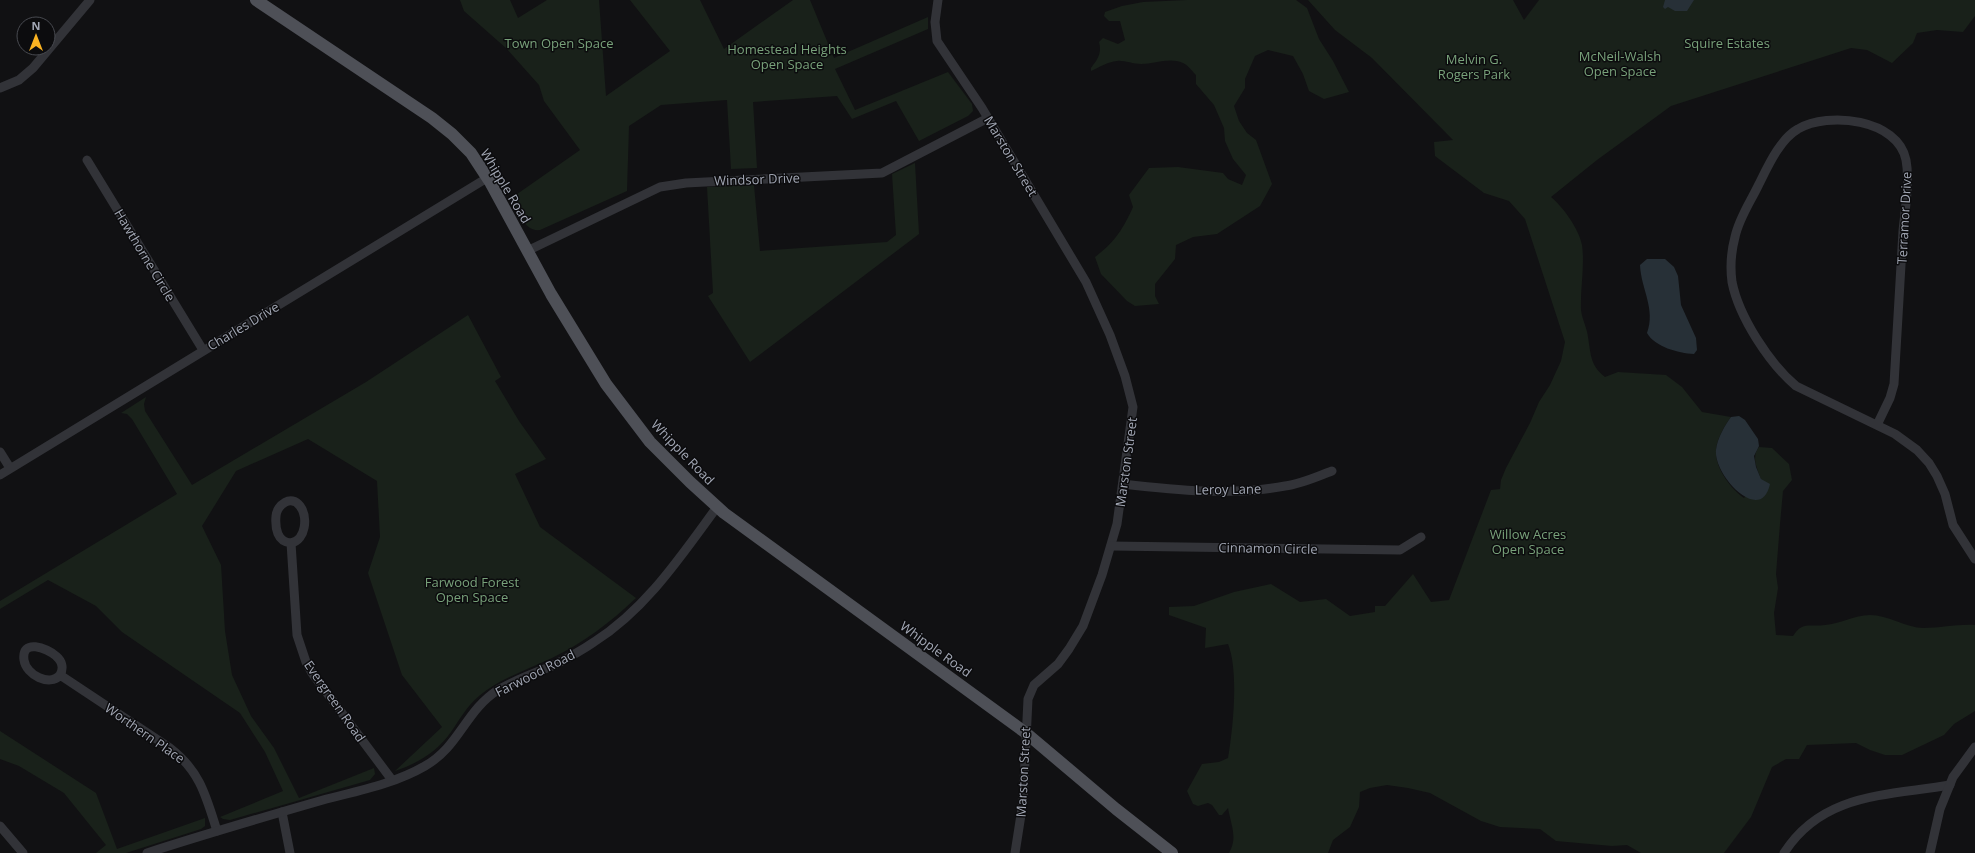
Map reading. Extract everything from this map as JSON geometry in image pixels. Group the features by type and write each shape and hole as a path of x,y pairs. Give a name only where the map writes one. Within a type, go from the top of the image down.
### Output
{"main road":[{"name":"Whipple Road","path":"256,0 432,118 452,134 471,153 488,178 551,294 606,384 650,442 717,507 1026,733 1116,810 1172,853"}],"street":[{"path":"0,88 19,80 33,68 90,0"},
{"name":"Marston Street","path":"938,0 935,22 937,41 988,118 1086,282 1110,335 1125,376 1133,407 1117,524 1102,575 1083,626 1058,664 1034,685 1028,699 1023,802 1015,853"},
{"name":"Windsor Drive","path":"527,251 660,187 686,182 882,173 988,118"},
{"name":"Terramor Drive","path":"1877,425 1890,398 1894,384 1906,193 1906,160 1902,147 1894,138 1885,130 1871,124 1839,121 1811,122 1797,129 1784,142 1766,171 1741,220 1735,236 1731,262 1732,282 1737,299 1759,342 1784,376 1796,386 1895,434 1917,450 1930,463 1945,494 1953,525 1975,559"},
{"name":"Hawthorne Circle","path":"88,160 204,350"},
{"name":"Charles Drive","path":"0,475 488,178"},
{"path":"0,452 10,468"},
{"name":"Leroy Lane","path":"1122,484 1216,491 1269,489 1309,480 1332,471"},
{"path":"289,501 294,502 300,507 304,521 302,536 298,540 291,543 284,541 280,537 276,523 278,508 282,504 289,501"},
{"name":"Farwood Road","path":"147,853 392,780 414,772 439,757 454,742 474,712 494,693 509,684 565,659 614,628 632,613 662,580 717,507"},
{"name":"Cinnamon Circle","path":"1111,546 1400,550 1421,537"},
{"name":"Evergreen Road","path":"291,543 297,635 306,662 312,673 392,780"},
{"path":"37,646 51,652 62,663 63,668 60,675 54,680 49,681 35,675 25,664 24,659 26,652 30,648 37,646"},
{"name":"Worthern Place","path":"60,675 170,748 186,762 200,782 217,831"},
{"path":"1930,853 1940,809 1953,777 1975,747"},
{"path":"1784,853 1807,827 1832,810 1857,799 1890,792 1914,791 1950,785"},
{"path":"282,812 290,853"},
{"path":"0,826 23,853"}],"green space":[{"path":"460,0 510,0 518,18 547,0 599,0 606,96 670,51 630,0 700,0 724,49 793,0 810,0 834,58 928,17 928,29 835,69 855,110 948,72 972,104 973,111 968,116 919,141 896,101 852,119 837,96 753,102 757,168 731,169 727,100 661,105 629,126 627,191 540,230 534,230 525,224 510,199 580,150 544,101 539,85 507,49 464,11"},
{"path":"1187,0 1296,0 1307,8 1319,39 1333,61 1349,92 1324,99 1309,91 1303,74 1293,56 1268,50 1255,56 1245,79 1245,88 1234,106 1239,121 1247,133 1256,140 1272,184 1260,206 1217,234 1193,237 1176,245 1175,259 1155,284 1155,296 1159,304 1135,306 1127,301 1101,274 1095,257 1108,246 1122,229 1133,207 1129,195 1149,168 1178,167 1223,173 1228,179 1242,185 1246,175 1233,159 1225,141 1224,128 1214,105 1196,84 1196,75 1185,64 1178,61 1141,64 1117,61 1091,71 1091,68 1100,53 1099,42 1103,38 1118,44 1125,40 1120,21 1109,21 1104,16 1105,12 1122,6 1143,2"},
{"path":"1308,0 1513,0 1524,20 1539,0 1975,0 1975,16 1963,32 1937,30 1917,33 1913,43 1892,63 1867,50 1851,48 1671,106 1597,160 1551,197 1570,219 1578,232 1582,245 1583,261 1581,310 1592,359 1600,373 1605,377 1618,372 1666,375 1682,387 1702,412 1731,417 1719,438 1716,447 1716,458 1721,471 1729,484 1744,498 1761,479 1756,467 1755,459 1755,455 1759,447 1772,448 1789,464 1792,480 1783,491 1776,574 1778,588 1774,613 1776,635 1793,636 1796,631 1803,626 1831,624 1864,615 1883,617 1911,626 1923,628 1975,625 1975,711 1954,724 1944,735 1902,755 1885,755 1856,743 1807,745 1799,759 1786,759 1772,767 1751,817 1724,853 1641,853 1627,845 1612,846 1556,841 1540,829 1500,827 1481,821 1430,793 1387,785 1370,788 1360,792 1359,807 1350,827 1333,840 1328,853 1229,853 1232,847 1233,837 1228,808 1222,815 1219,815 1212,805 1208,803 1198,806 1193,804 1187,791 1202,764 1219,762 1228,758 1232,732 1234,700 1231,655 1228,644 1205,648 1206,628 1169,615 1169,607 1194,606 1234,592 1271,584 1300,602 1326,599 1350,616 1375,612 1375,606 1385,606 1413,574 1431,602 1449,600 1491,490 1500,489 1501,480 1506,468 1561,361 1565,342 1525,219 1509,201 1484,193 1435,156 1434,142 1453,140 1372,58 1335,30"},
{"path":"915,163 919,234 750,362 708,296 713,293 707,187 754,185 760,251 887,242 896,235 892,174"},
{"name":"Farwood Forest Open Space","path":"468,315 501,377 495,381 519,421 546,459 515,474 540,527 636,598 607,624 575,646 505,679 487,690 471,704 440,745 419,761 395,771 442,727 402,675 368,573 380,537 377,481 308,439 236,471 202,526 221,565 225,631 232,675 251,716 274,748 299,798 374,768 375,774 370,780 230,820 223,819 220,817 283,791 265,752 240,713 122,632 96,606 48,580 0,609 0,601 177,494 132,419 127,414 121,413 146,397 144,404 145,411 192,485 366,382"},
{"path":"0,731 96,793 117,849 205,818 205,826 201,829 126,853 96,853 106,845 64,793 19,766 0,759"}],"shaded area":[{"path":"1665,0 1694,0 1687,11 1675,11 1668,7 1665,9 1663,7"},
{"path":"1647,259 1665,259 1674,267 1678,276 1681,305 1696,338 1697,350 1694,354 1661,346 1647,333 1650,316 1640,265"},
{"path":"1739,416 1745,420 1758,439 1759,446 1754,456 1756,467 1761,479 1770,484 1765,496 1757,500 1748,498 1738,492 1729,483 1717,460 1716,450 1718,441 1726,424 1731,417"}],"park label":[{"name":"Town Open Space","path":"559,43"},
{"name":"Squire Estates","path":"1727,43"},
{"name":"Homestead Heights Open Space","path":"787,56"},
{"name":"McNeil-Walsh Open Space","path":"1620,64"},
{"name":"Melvin G. Rogers Park","path":"1474,66"},
{"name":"Willow Acres Open Space","path":"1528,542"}]}
